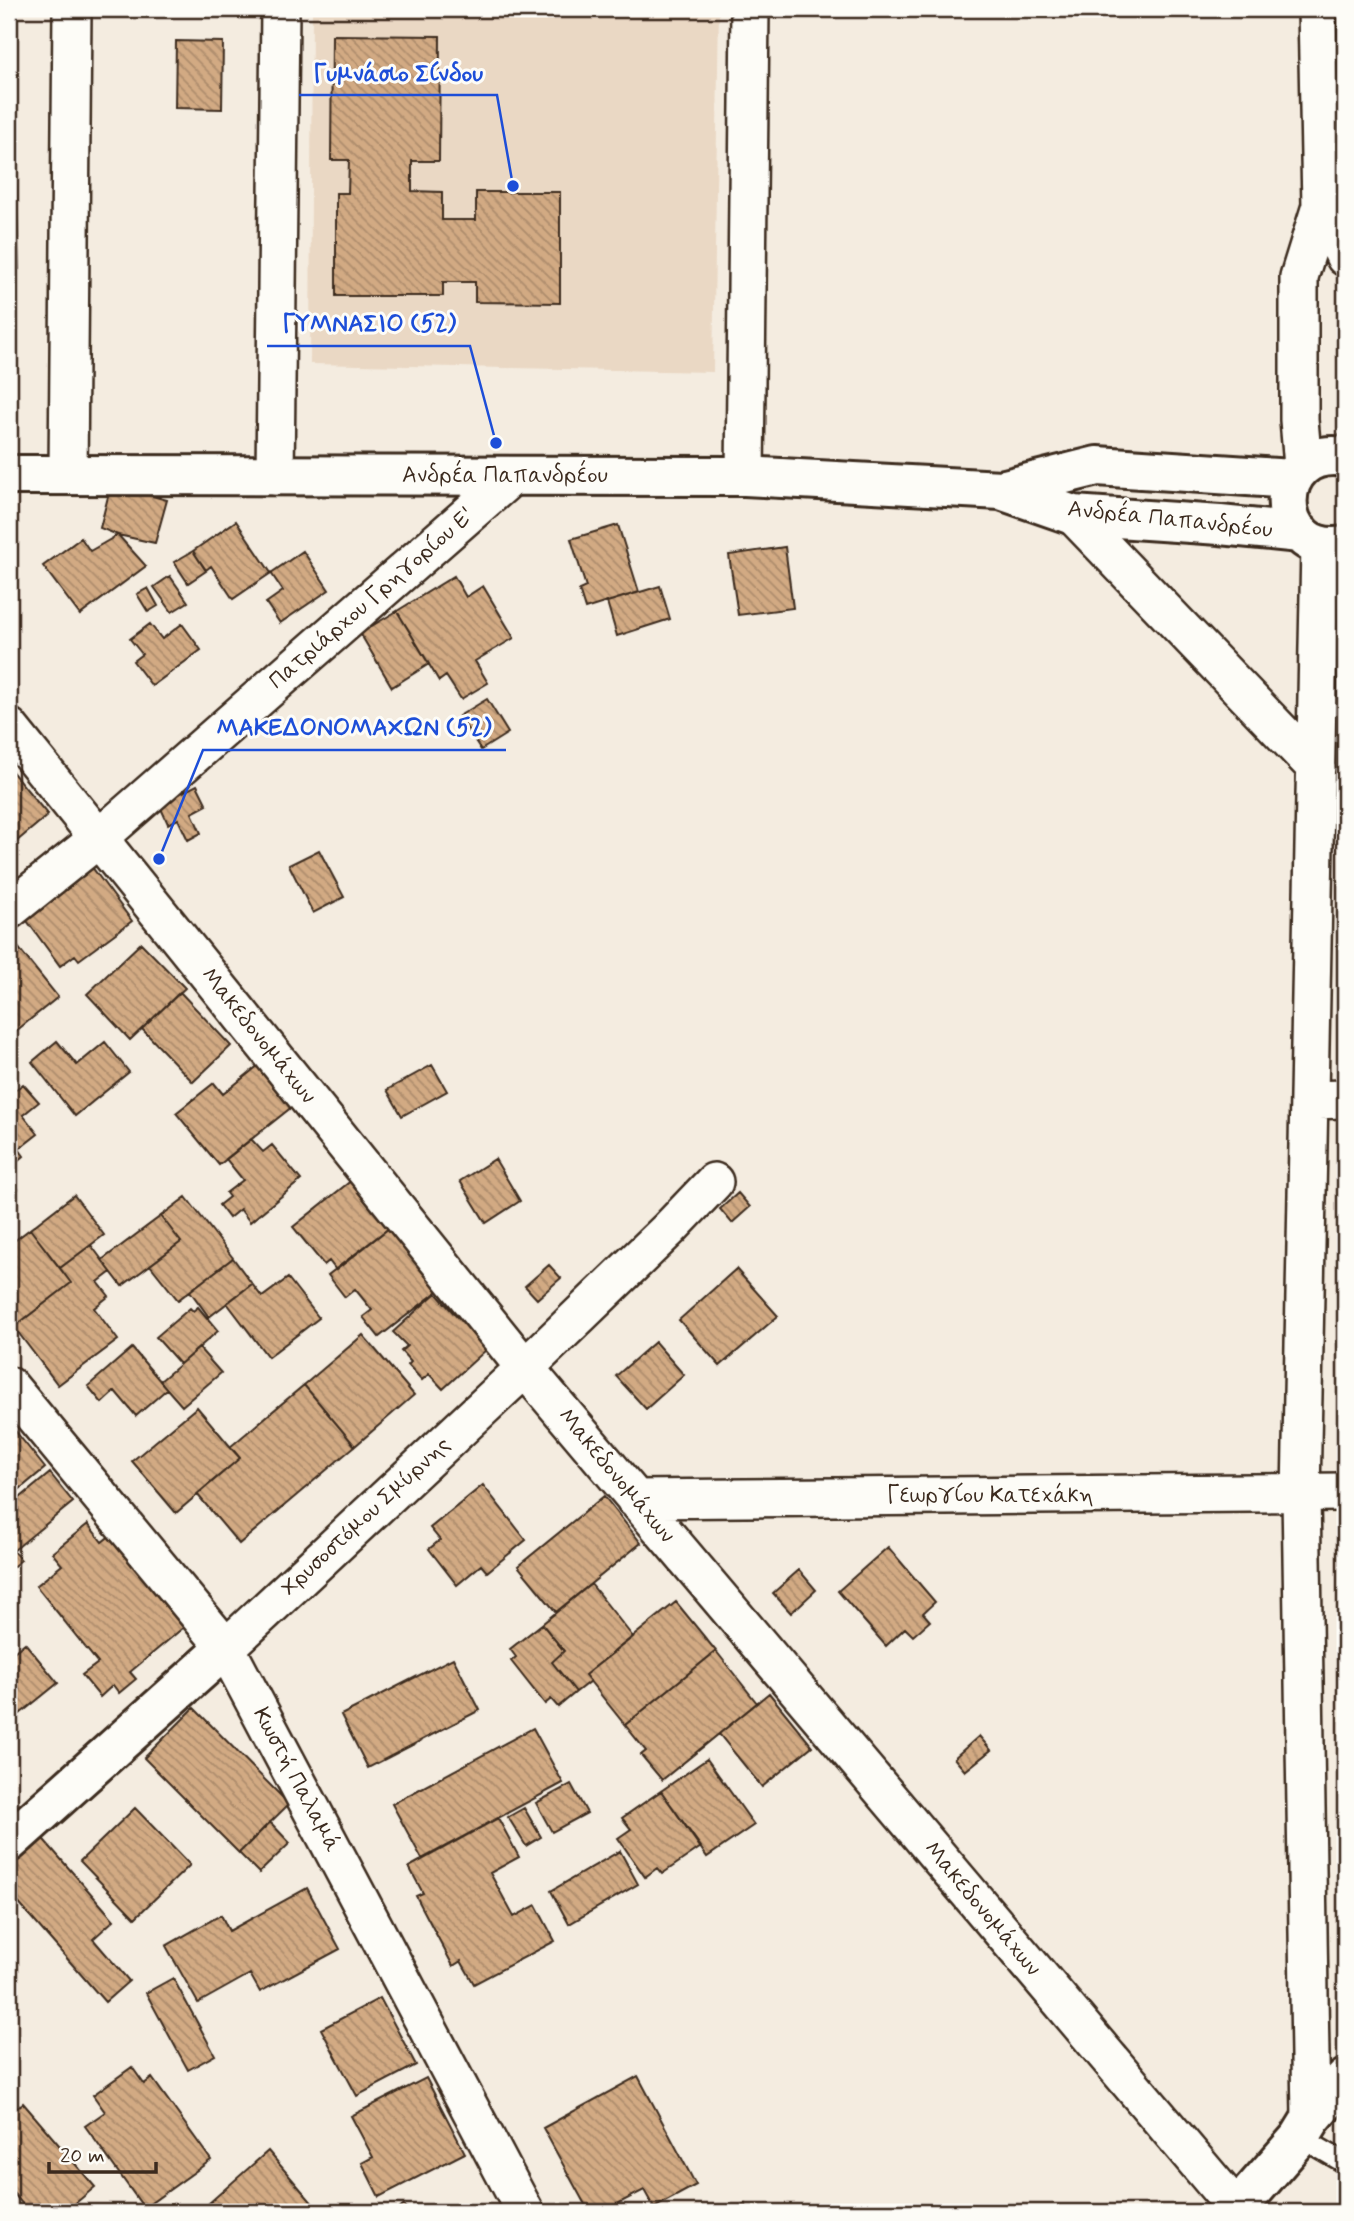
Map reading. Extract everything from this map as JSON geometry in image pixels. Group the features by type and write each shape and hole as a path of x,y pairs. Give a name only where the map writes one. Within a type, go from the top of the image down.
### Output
{"street":[{"path":"68,475 72,9"},
{"path":"275,476 280,9"},
{"path":"745,476 750,9"},
{"path":"1306,2128 1301,1494 1322,542 1291,521 1287,507 1288,493 1298,472 1299,277 1321,206 1317,9"},
{"path":"1321,206 1345,257"},
{"path":"1298,472 1317,458 1333,455 1345,457"},
{"name":"Ανδρέα Παπανδρέου","path":"9,475 745,476 1002,489 1097,466 1298,472"},
{"name":"Πατριάρχου Γρηγορίου Ε'","path":"9,910 99,838 511,477"},
{"name":"Ανδρέα Παπανδρέου","path":"1002,489 1073,515 1220,525 1322,542"},
{"path":"1073,515 1316,768"},
{"name":"Μακεδονομάχων","path":"9,727 525,1368 1236,2212"},
{"path":"1309,1100 1345,1099"},
{"name":"Χρυσοστόμου Σμύρνης","path":"9,1842 226,1648 525,1368 670,1229 714,1182"},
{"name":"Κωστή Παλαμά","path":"9,1386 226,1648 525,2212"},
{"name":"Γεωργίου Κατεχάκη","path":"635,1499 1345,1492"},
{"path":"1236,2212 1345,2079"}],"lane":[{"path":"1306,2128 1345,2163"}],"shaded area":[{"path":"312,9 719,9 713,372 310,364"}],"building":[{"path":"332,35 440,36 439,161 412,161 412,191 442,192 442,220 476,220 476,192 560,192 560,303 475,302 475,282 443,282 443,296 336,296 336,193 348,193 349,160 331,160"},
{"path":"176,41 223,42 222,109 175,108"},
{"path":"16,185 19,269 9,270 9,186"},
{"path":"111,485 167,500 155,543 100,528"},
{"path":"236,521 271,573 233,599 211,566 206,570 193,551"},
{"path":"618,525 639,592 585,609 579,590 586,587 571,539"},
{"path":"118,535 146,566 80,615 43,566 81,538 90,551"},
{"path":"785,547 793,608 738,615 729,555"},
{"path":"193,551 206,571 188,583 174,562"},
{"path":"303,551 329,590 280,623 266,603 283,591 271,573"},
{"path":"170,576 188,602 172,612 154,587"},
{"path":"454,576 466,597 483,586 514,638 475,661 488,683 461,699 446,676 439,681 397,611"},
{"path":"660,586 670,619 617,636 607,602"},
{"path":"148,588 158,606 148,612 137,594"},
{"path":"397,611 429,664 392,687 360,633"},
{"path":"150,624 162,639 182,624 201,650 152,686 133,661 142,654 130,639"},
{"path":"487,699 508,733 481,750 459,716"},
{"path":"9,768 48,815 10,847 9,845"},
{"path":"197,785 207,805 192,813 201,833 188,840 178,819 168,824 159,804"},
{"path":"319,850 344,897 313,913 289,865"},
{"path":"89,863 132,921 79,960 75,955 60,966 22,914"},
{"path":"9,936 58,997 16,1031 12,1025 9,1027"},
{"path":"141,943 185,988 130,1040 87,994"},
{"path":"180,992 231,1046 193,1082 142,1029"},
{"path":"57,1041 77,1065 105,1042 129,1072 75,1116 32,1062"},
{"path":"259,1065 293,1106 219,1165 176,1113 214,1083 223,1094"},
{"path":"432,1065 447,1091 402,1116 387,1090"},
{"path":"9,1073 16,1081 9,1087"},
{"path":"23,1084 39,1102 23,1115 38,1134 19,1149 24,1156 9,1169 9,1109 13,1106 9,1095"},
{"path":"251,1139 263,1152 272,1145 301,1180 250,1222 240,1209 229,1218 219,1205 229,1197 226,1193 243,1180 226,1159"},
{"path":"495,1159 520,1201 486,1223 460,1181"},
{"path":"9,1178 18,1189 9,1197"},
{"path":"352,1180 389,1228 336,1270 329,1261 324,1265 293,1227"},
{"path":"738,1193 750,1207 732,1223 720,1209"},
{"path":"74,1195 104,1235 60,1268 30,1229"},
{"path":"186,1197 233,1258 178,1300 150,1265 181,1242 161,1216"},
{"path":"161,1216 181,1242 122,1286 102,1260"},
{"path":"389,1228 438,1291 379,1337 363,1317 372,1310 355,1289 345,1297 328,1275"},
{"path":"30,1229 71,1283 14,1327 9,1320 9,1245"},
{"path":"91,1245 111,1272 98,1282 109,1296 94,1308 118,1340 58,1385 14,1327 71,1283 60,1268"},
{"path":"233,1258 252,1284 209,1317 190,1291"},
{"path":"549,1265 561,1278 537,1299 525,1286"},
{"path":"736,1269 778,1316 720,1366 679,1320"},
{"path":"288,1278 319,1318 268,1357 227,1303 252,1284 262,1297"},
{"path":"436,1293 457,1317 466,1309 478,1322 470,1331 486,1350 443,1389 429,1374 422,1380 408,1365 411,1362 401,1351 407,1346 393,1332"},
{"path":"198,1307 218,1331 180,1364 156,1337 190,1308 193,1311"},
{"path":"363,1335 414,1395 355,1446 304,1385"},
{"path":"655,1342 684,1375 646,1409 616,1376"},
{"path":"132,1348 167,1389 136,1416 115,1391 102,1403 88,1386"},
{"path":"199,1348 221,1373 182,1406 160,1381"},
{"path":"304,1385 355,1446 239,1544 197,1494 240,1458 230,1447"},
{"path":"197,1407 240,1458 176,1513 132,1461"},
{"path":"9,1423 45,1468 9,1498"},
{"path":"50,1473 73,1502 13,1551 21,1560 9,1570 9,1507"},
{"path":"483,1485 526,1540 487,1572 481,1565 457,1585 429,1549 440,1540 430,1528"},
{"path":"604,1496 641,1543 556,1612 518,1566"},
{"path":"88,1524 102,1542 116,1531 190,1622 130,1672 136,1679 119,1693 113,1685 100,1697 82,1675 98,1663 36,1586 62,1565 52,1553"},
{"path":"888,1547 935,1602 923,1613 930,1621 913,1636 905,1628 886,1646 838,1591"},
{"path":"799,1570 816,1590 791,1613 773,1593"},
{"path":"591,1584 633,1637 585,1675 590,1681 576,1692 552,1662 564,1651 542,1624"},
{"path":"676,1602 716,1651 625,1725 585,1675"},
{"path":"542,1624 564,1651 552,1662 576,1692 558,1707 551,1699 545,1704 511,1661 516,1657 510,1649"},
{"path":"25,1643 58,1683 10,1722 9,1656"},
{"path":"716,1651 757,1703 662,1780 641,1755 646,1751 625,1725"},
{"path":"453,1658 480,1710 368,1768 341,1715"},
{"path":"769,1693 812,1746 762,1787 719,1734"},
{"path":"194,1708 289,1804 239,1853 144,1758"},
{"path":"533,1728 563,1783 422,1859 392,1804"},
{"path":"979,1736 991,1750 965,1771 954,1758"},
{"path":"707,1759 754,1825 707,1857 661,1791"},
{"path":"571,1784 587,1813 552,1832 536,1803"},
{"path":"661,1791 701,1847 662,1874 657,1868 645,1877 618,1838 631,1829 622,1818"},
{"path":"135,1808 190,1865 135,1918 80,1861"},
{"path":"524,1808 541,1837 526,1846 508,1817"},
{"path":"498,1818 519,1857 490,1873 514,1917 536,1905 555,1941 474,1984 461,1961 453,1966 416,1896 423,1893 409,1867"},
{"path":"270,1822 290,1843 259,1873 239,1853"},
{"path":"38,1833 114,1920 93,1939 129,1981 105,2002 9,1892 9,1858"},
{"path":"620,1851 638,1884 569,1924 551,1891"},
{"path":"307,1888 340,1949 260,1992 250,1974 198,2003 166,1946 221,1915 229,1931"},
{"path":"173,1978 215,2055 188,2070 146,1993"},
{"path":"380,1998 416,2065 357,2096 321,2029"},
{"path":"132,2067 144,2084 152,2078 211,2160 144,2208 85,2126 105,2112 93,2095"},
{"path":"638,2076 696,2185 654,2208 644,2190 602,2212 589,2212 543,2128"},
{"path":"426,2078 465,2153 379,2197 362,2163 373,2157 351,2116"},
{"path":"23,2103 95,2187 65,2212 29,2212 9,2188 9,2115"},
{"path":"268,2151 320,2212 200,2211"},
{"path":"745,2204 750,2212 730,2212"},
{"path":"404,2205 410,2212 396,2212"}],"place":[{"name":"Γυμνάσιο Σίνδου","path":"513,186"},
{"name":"ΓΥΜΝΑΣΙΟ (52)","path":"496,443"},
{"name":"ΜΑΚΕΔΟΝΟΜΑΧΩΝ (52)","path":"159,859"}]}
